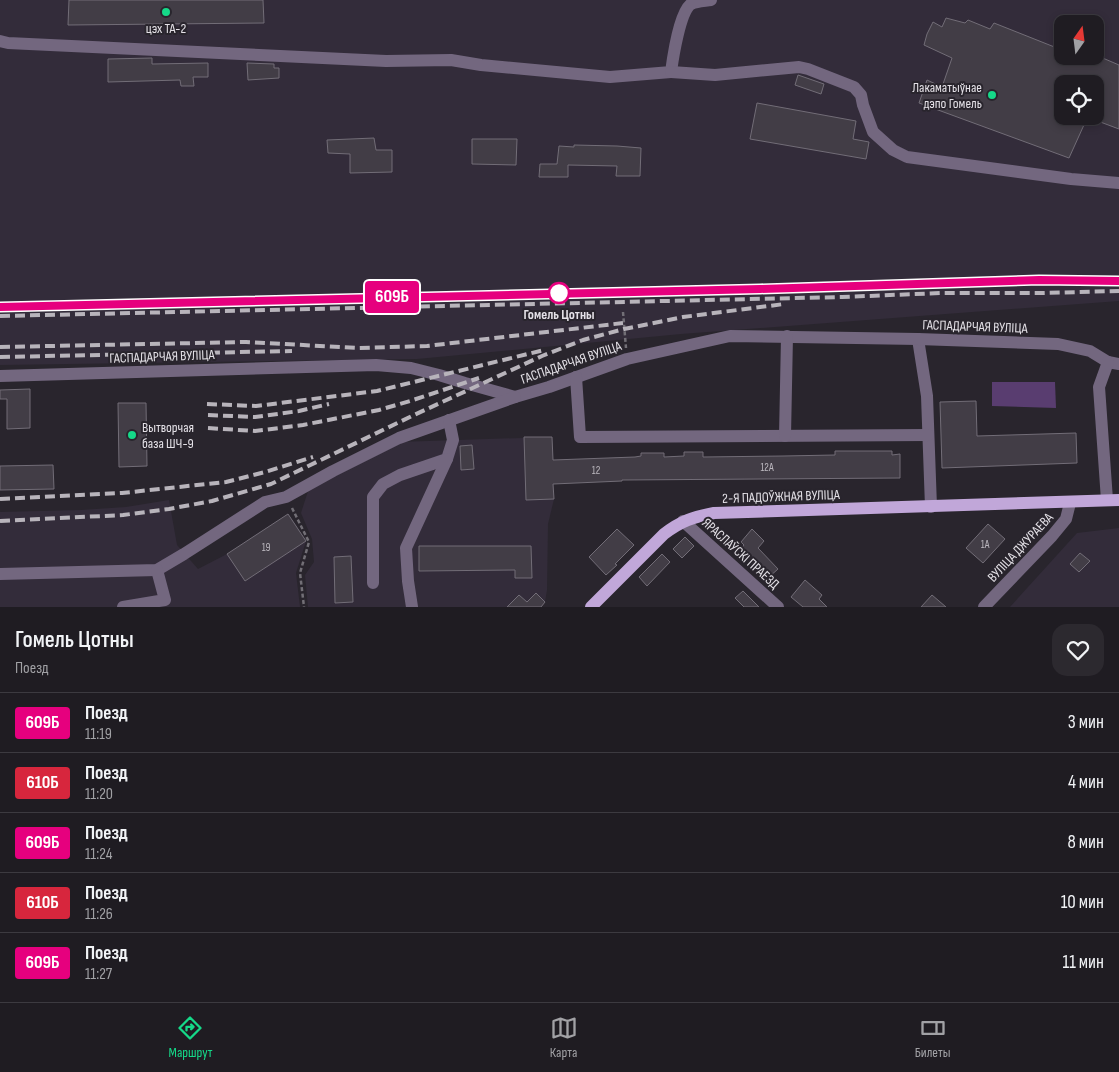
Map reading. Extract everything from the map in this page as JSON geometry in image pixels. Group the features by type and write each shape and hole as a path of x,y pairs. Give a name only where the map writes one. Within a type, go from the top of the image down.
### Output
{"main road":[{"name":"2-Я ПАДОЎЖНАЯ ВУЛІЦА","path":"591,607 664,534 683,521 698,516 714,513 1113,500"}],"street":[{"path":"671,72 676,41 684,11 692,3 711,0"},
{"path":"0,41 47,45 386,61 451,60 481,65 610,77 671,72 715,75 799,68 808,69 854,87 861,94 873,132 893,150 907,157 1071,179 1119,183"},
{"name":"ГАСПАДАРЧАЯ ВУЛІЦА","path":"0,376 376,365 411,368 515,397 627,359 730,336 918,339 1058,344 1090,351 1113,363"},
{"path":"785,436 787,336"},
{"path":"918,339 927,396 931,507"},
{"path":"1113,363 1099,387 1113,500"},
{"path":"576,377 580,437 928,435"},
{"path":"0,574 157,570 265,502 286,498 333,471 398,438 515,397"},
{"path":"412,607 406,548 447,459 453,440 449,420"},
{"path":"373,583 373,497 383,484 400,475 447,459"},
{"name":"ВУЛІЦА ДЖУРАЕВА","path":"984,607 1066,520 1070,502"},
{"name":"ЯРАСЛАЎСКІ ПРАЕЗД","path":"683,521 778,607"},
{"path":"123,607 165,600 157,570"}],"path":[{"path":"623,312 627,359"},
{"path":"286,498 309,542 300,573 304,607"}],"shaded area":[{"path":"0,0 1119,0 1119,301 681,334 417,359 0,365"},
{"path":"992,382 1055,382 1056,408 992,406"},
{"path":"552,437 554,499 548,524 547,590 545,602 541,607 308,607 305,575 314,562 312,539 301,513 309,488 398,442"},
{"path":"169,500 177,545 198,569 227,554 288,514 306,541 296,573 300,607 0,607 0,512 126,507"},
{"path":"1119,528 1119,607 1010,607 1077,533"}],"building":[{"name":"цэх ТА-2","path":"69,0 263,0 264,23 68,25"},
{"name":"Лакаматыўнае дэпо Гомель","path":"946,18 965,23 968,20 990,29 994,23 1054,47 1054,65 1104,65 1104,59 1119,65 1119,129 1104,123 1104,75 1054,75 1054,125 1084,125 1069,158 919,103 927,80 942,87 952,58 924,45 933,22 942,27"},
{"path":"152,58 152,64 208,63 208,77 193,77 194,86 181,86 180,80 108,82 108,59"},
{"path":"247,63 274,64 274,68 279,68 279,78 248,80"},
{"path":"798,75 824,84 821,94 795,85"},
{"path":"757,103 856,121 853,139 869,142 866,159 750,139"},
{"path":"374,138 376,150 392,150 392,172 350,173 350,154 328,153 327,140"},
{"path":"472,139 517,139 516,165 472,164"},
{"path":"574,145 641,148 640,176 616,176 617,166 568,165 568,177 539,177 540,164 557,164 559,146 574,147"},
{"path":"30,389 30,428 7,429 7,399 0,399 0,390"},
{"path":"976,401 977,436 1076,433 1077,463 942,468 940,402"},
{"path":"118,403 146,403 147,466 119,467"},
{"path":"524,437 552,437 553,460 635,457 641,456 641,453 664,453 664,457 684,456 684,452 703,452 703,457 835,455 835,451 892,451 892,455 900,454 900,478 622,480 553,484 554,499 526,500"},
{"path":"472,445 474,469 461,470 460,446"},
{"path":"53,465 54,489 0,490 0,466"},
{"path":"288,514 306,541 245,581 227,554"},
{"path":"988,524 1005,539 983,563 966,548"},
{"path":"617,529 634,545 606,575 589,557"},
{"path":"752,529 764,541 758,548 778,569 769,577 740,550 744,545 741,542"},
{"path":"685,537 694,546 682,558 673,549"},
{"path":"419,546 531,546 532,578 515,578 515,570 419,571"},
{"path":"1080,553 1090,561 1079,572 1070,564"},
{"path":"662,554 670,562 647,586 639,577"},
{"path":"351,556 353,602 335,603 334,557"},
{"path":"805,580 822,595 819,599 827,607 803,607 791,597"},
{"path":"743,591 759,607 744,607 735,598"},
{"path":"536,593 545,602 541,607 507,607 519,595 527,602"},
{"path":"932,595 946,607 921,607"}],"railway":[{"path":"0,307 1039,280 1119,281"},
{"path":"0,316 842,297 941,293 1119,291"},
{"path":"0,521 123,515 212,501 271,484 414,415 542,356 583,340 624,329 683,317 784,304"},
{"path":"0,347 246,342 359,348 427,346 623,323"},
{"path":"207,404 256,406 377,391 544,350"},
{"path":"0,357 292,351"},
{"path":"208,428 255,431 303,425 379,410 479,378"},
{"path":"208,415 255,417 299,411 329,404"},
{"path":"0,499 122,493 226,482 313,457"}],"train":[{"name":"609Б","path":"0,307 760,289 1039,280 1119,281"}],"place":[{"name":"цэх ТА-2","path":"166,12"},
{"name":"Лакаматыўнае дэпо Гомель","path":"992,95"},
{"name":"Гомель Цотны","path":"559,293"},
{"name":"Вытворчая база ШЧ-9","path":"132,435"}]}
